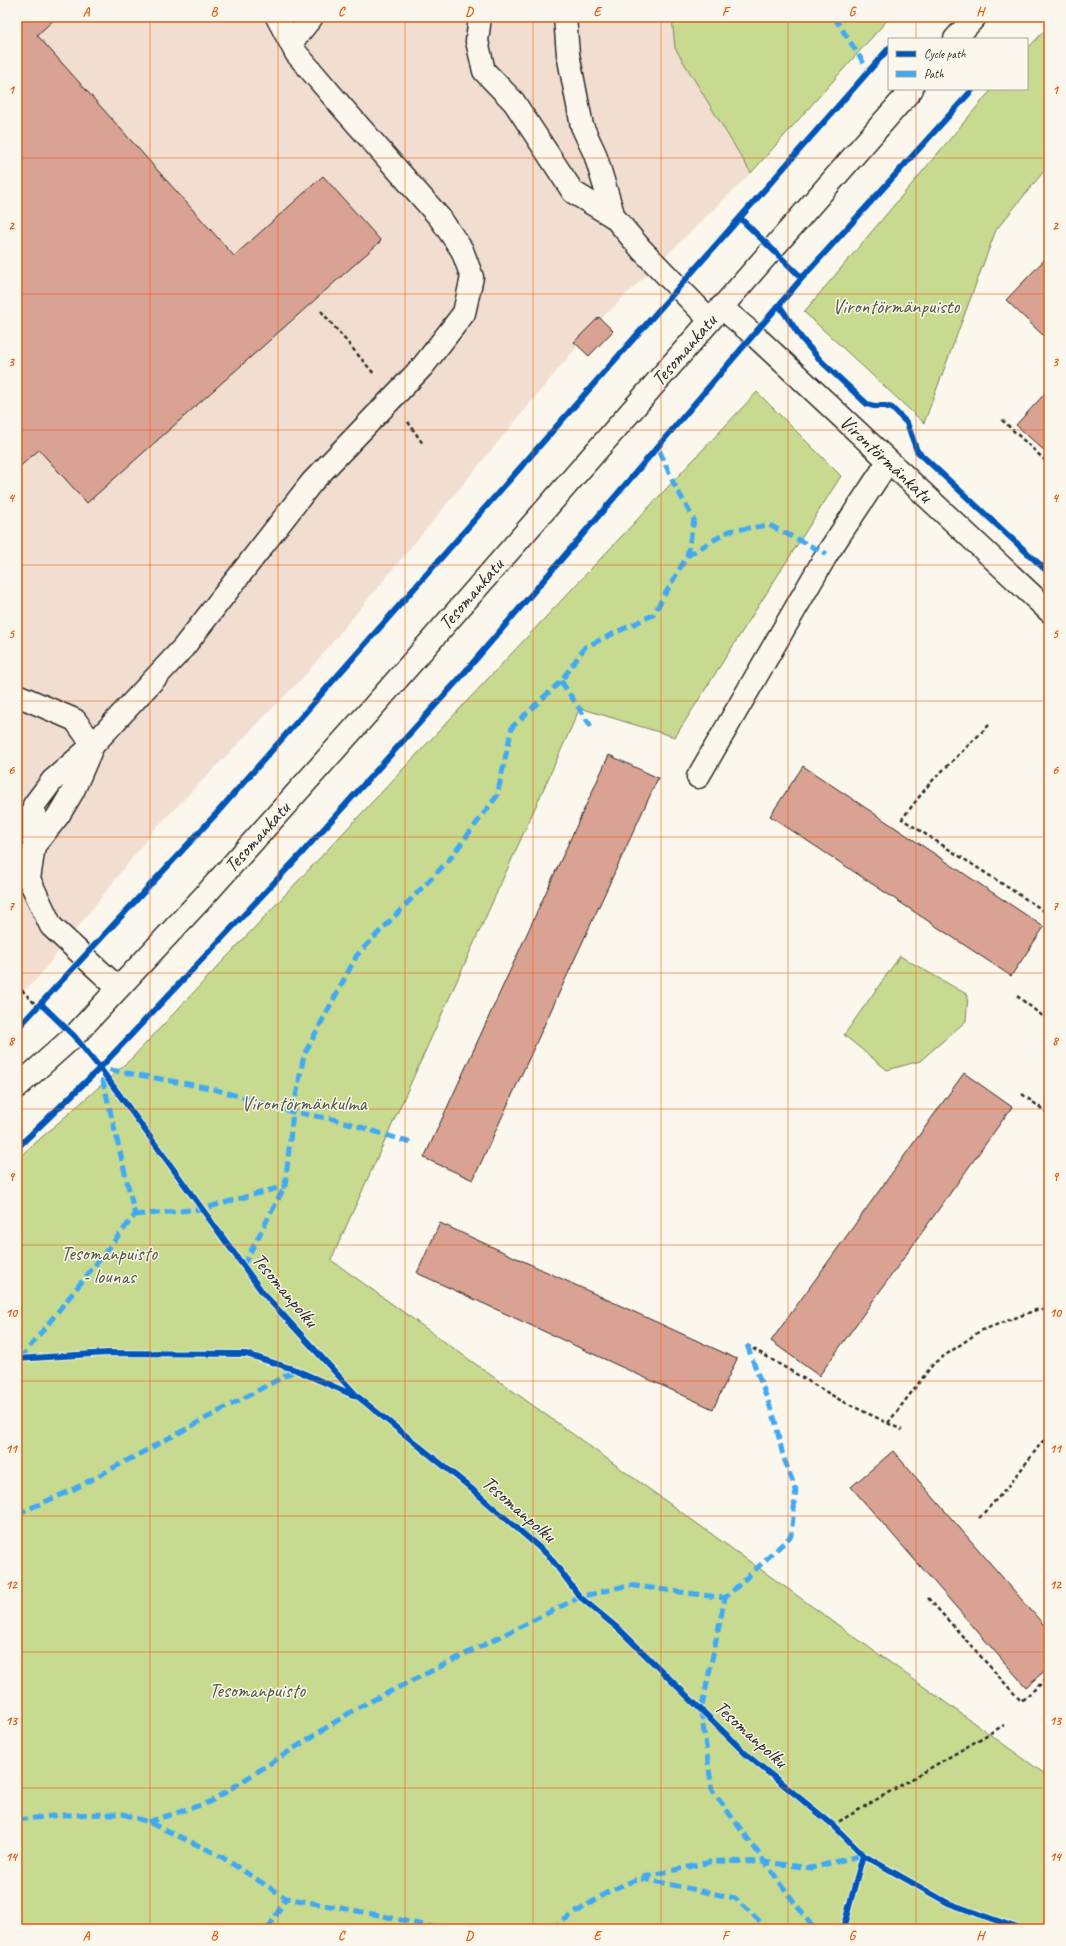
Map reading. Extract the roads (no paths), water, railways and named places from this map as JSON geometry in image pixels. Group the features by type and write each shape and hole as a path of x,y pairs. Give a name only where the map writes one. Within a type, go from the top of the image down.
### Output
{"main road":[{"path":"118,988 50,926 29,879 34,846 58,816 94,745 183,648 312,482 423,366 464,313 472,277 462,250 440,218 296,53 277,17"},
{"path":"291,43 312,17"},
{"path":"480,17 477,41 484,71 514,102 574,192 614,217"},
{"path":"564,17 568,54 582,126 595,154 614,217"},
{"path":"956,38 975,17"},
{"name":"Tesomankatu","path":"17,1087 74,1036 208,893 911,90"},
{"name":"Virontörmänkatu","path":"614,217 642,250 716,314 754,335 1049,611"},
{"path":"698,777 827,554 888,462"},
{"path":"17,695 75,720 94,745"}],"park label":[{"name":"Virontörmänpuisto","path":"896,306"},
{"name":"Virontörmänkulma","path":"304,1103"},
{"name":"Tesomanpuisto - lounas","path":"109,1264"},
{"name":"Tesomanpuisto","path":"257,1690"}]}
